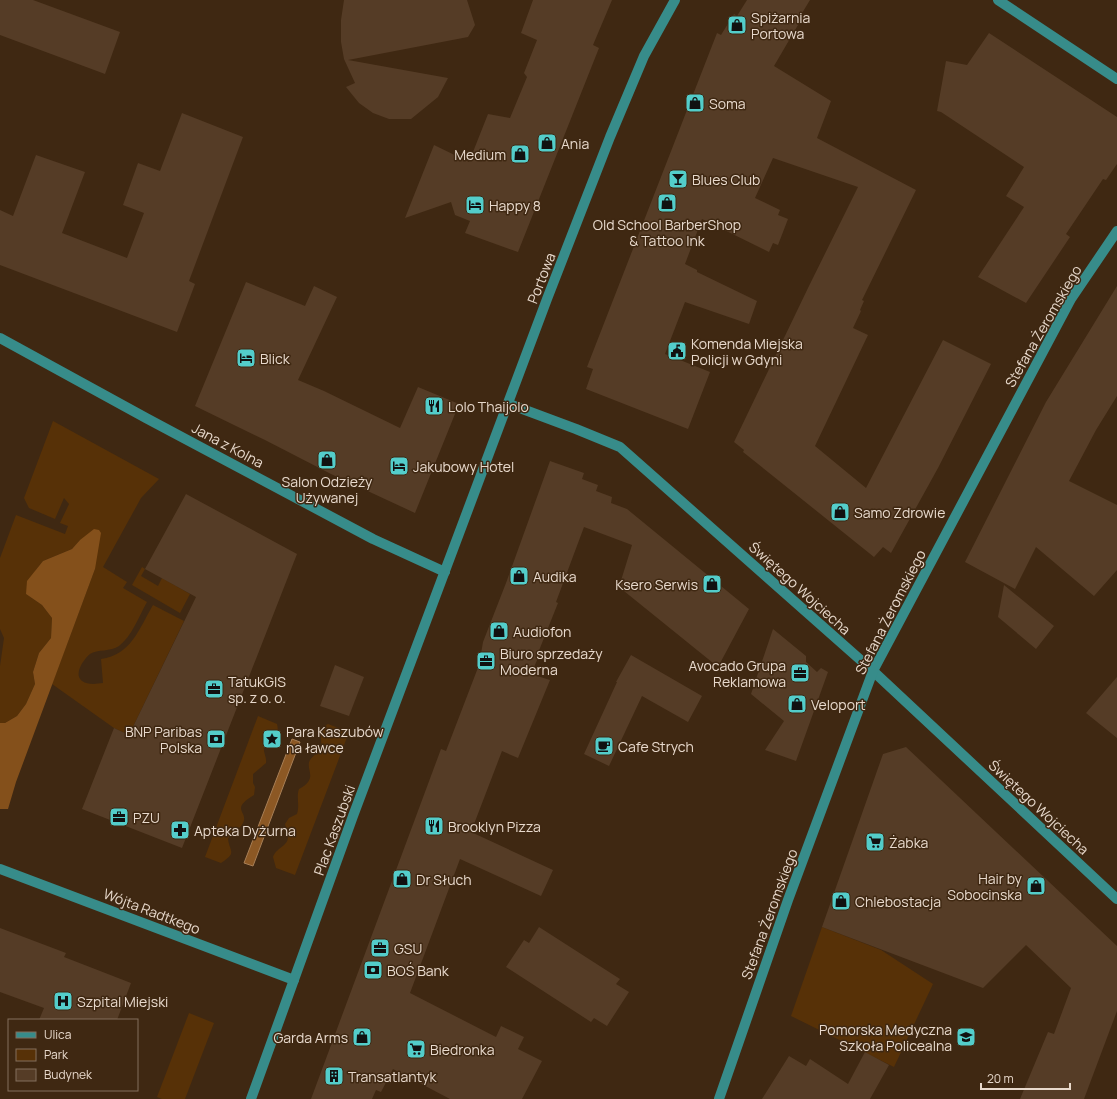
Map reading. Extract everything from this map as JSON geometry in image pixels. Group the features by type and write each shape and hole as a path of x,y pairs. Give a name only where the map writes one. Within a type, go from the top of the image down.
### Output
{"street":[{"name":"Portowa","path":"445,572 610,137 644,56 675,0"},
{"path":"998,0 1117,79"},
{"name":"Stefana Żeromskiego","path":"719,1099 786,907 873,671 1071,299 1117,231"},
{"name":"Jana z Kolna","path":"0,338 374,539 445,572"},
{"name":"Świętego Wojciecha","path":"508,404 620,447 873,671 1117,899"},
{"name":"Plac Kaszubski","path":"250,1099 353,816 445,572"},
{"name":"Wójta Radtkego","path":"0,869 294,980"}],"green space":[{"path":"53,421 159,479 141,498 103,567 127,582 123,588 147,602 124,642 116,648 93,652 82,663 79,671 80,678 84,682 92,684 103,683 101,659 111,657 120,652 133,640 153,605 184,621 129,735 114,728 52,684 95,569 80,540 72,549 43,561 36,570 26,594 42,605 52,618 51,638 39,653 33,672 35,684 26,704 17,716 5,723 0,723 0,666 4,638 0,629 0,558 16,515 65,534 68,526 60,523 69,504 64,498 55,519 29,508 24,498"},
{"path":"142,567 145,569 141,576 158,586 162,578 190,594 180,613 132,585"},
{"path":"258,716 277,724 277,733 266,743 264,747 266,763 253,774 253,783 255,787 254,795 241,807 244,816 243,823 229,836 228,839 231,854 221,863 205,857"},
{"path":"328,724 349,732 295,875 276,868 273,857 286,843 288,834 285,824 289,818 297,814 299,789 310,779 309,761 320,752 322,729"},
{"path":"822,927 881,950 933,984 894,1067 791,1016"},
{"path":"189,1013 214,1023 185,1099 162,1099 157,1097"}],"shaded area":[{"path":"94,529 99,530 101,533 95,569 16,782 8,809 0,809 0,723 5,723 17,716 26,704 35,684 33,672 39,653 51,638 52,618 42,605 26,594 27,581 43,561 72,549 80,540"},
{"path":"292,739 300,742 253,866 244,863"}],"building":[{"path":"0,0 33,0 120,32 105,74 0,35"},
{"path":"344,0 467,0 475,25 468,37 348,60 448,78 438,97 411,119 389,119 373,113 359,103 346,87 355,83 344,59 341,42 341,20"},
{"path":"533,0 612,0 593,45 599,48 518,252 465,233 470,221 455,215 451,202 405,218 434,145 469,162 488,114 510,118 527,77 524,73 537,40 521,33"},
{"path":"747,0 810,0 796,23 798,25 774,66 831,101 817,138 916,190 862,300 864,301 860,310 861,311 853,328 868,335 815,446 866,488 943,340 991,364 938,468 891,553 883,547 874,557 743,452 744,450 734,442 858,187 773,158 755,198 780,210 778,215 788,219 778,245 773,243 769,252 702,219 685,264 697,270 697,272 757,301 749,324 685,302 665,354 710,372 688,429 586,389 593,369 587,367 717,33 721,35 734,14 737,16"},
{"path":"989,33 1117,117 1117,164 1106,180 1103,179 1066,234 1070,237 1026,303 978,277 1024,207 1006,196 1024,167 941,112 937,111 946,61 967,65"},
{"path":"182,113 243,137 189,281 195,284 177,332 0,265 0,210 13,216 36,155 85,172 62,233 127,258 144,213 123,205 138,163 160,171"},
{"path":"246,282 305,306 314,286 337,297 298,380 400,428 418,387 459,404 415,513 331,474 195,406"},
{"path":"1117,286 1117,396 1096,430 1069,481 1117,505 1117,570 1094,596 1036,547 1015,589 965,562 1046,402"},
{"path":"550,461 584,473 582,479 598,485 596,491 612,497 611,503 627,509 749,609 718,667 619,587 632,545 584,527 556,602 558,603 531,674 550,680 518,758 502,751 471,832 553,870 541,896 460,859 410,993 496,1037 501,1026 524,1037 518,1049 542,1061 522,1099 450,1099 393,1069 381,1092 376,1090 372,1099 311,1099 441,749 446,751 479,665 483,642"},
{"path":"186,494 297,554 182,848 82,809 114,728 129,735 196,597 145,569"},
{"path":"1004,585 1054,626 1036,649 998,617"},
{"path":"773,629 806,656 806,662 817,672 821,668 828,672 796,761 765,750 784,721 751,694"},
{"path":"631,655 702,696 688,722 642,696 609,766 584,754 616,682"},
{"path":"335,665 364,677 349,716 320,706"},
{"path":"1117,677 1117,738 1086,713"},
{"path":"906,747 1117,946 1117,1011 1084,1099 1020,1099 1048,1032 1054,1034 1071,988 1026,945 983,988 822,927 883,754"},
{"path":"539,927 620,979 616,984 629,992 607,1026 594,1018 591,1022 506,967 524,940 529,943"},
{"name":"Szpital Miejski","path":"0,928 66,953 64,957 131,983 117,1019 39,1019 44,1008 0,992"},
{"path":"865,1052 889,1065 870,1099 762,1099 789,1056 806,1066 810,1059 848,1084"}],"place":[{"name":"Spiżarnia Portowa","path":"737,25"},
{"name":"Soma","path":"695,103"},
{"name":"Ania","path":"547,143"},
{"name":"Medium","path":"520,154"},
{"name":"Blues Club","path":"678,179"},
{"name":"Old School BarberShop & Tattoo Ink","path":"667,203"},
{"name":"Happy 8","path":"475,205"},
{"name":"Komenda Miejska Policji w Gdyni","path":"677,351"},
{"name":"Blick","path":"246,358"},
{"name":"Lolo Thaijolo","path":"434,406"},
{"name":"Salon Odzieży Używanej","path":"327,460"},
{"name":"Jakubowy Hotel","path":"399,466"},
{"name":"Samo Zdrowie","path":"840,512"},
{"name":"Audika","path":"519,576"},
{"name":"Ksero Serwis","path":"712,584"},
{"name":"Audiofon","path":"499,631"},
{"name":"Biuro sprzedaży Moderna","path":"486,661"},
{"name":"Avocado Grupa Reklamowa","path":"800,673"},
{"name":"TatukGIS sp. z o. o.","path":"214,689"},
{"name":"Veloport","path":"797,704"},
{"name":"BNP Paribas Polska","path":"216,739"},
{"name":"Para Kaszubów na ławce","path":"272,739"},
{"name":"Cafe Strych","path":"604,746"},
{"name":"PZU","path":"119,817"},
{"name":"Brooklyn Pizza","path":"434,826"},
{"name":"Apteka Dyżurna","path":"180,830"},
{"name":"Żabka","path":"875,842"},
{"name":"Dr Słuch","path":"402,879"},
{"name":"Hair by Sobocinska","path":"1036,886"},
{"name":"Chlebostacja","path":"841,901"},
{"name":"GSU","path":"380,948"},
{"name":"BOŚ Bank","path":"373,970"},
{"name":"Szpital Miejski","path":"63,1001"},
{"name":"Garda Arms","path":"362,1037"},
{"name":"Pomorska Medyczna Szkoła Policealna","path":"966,1037"},
{"name":"Biedronka","path":"416,1049"},
{"name":"Transatlantyk","path":"334,1076"}]}
